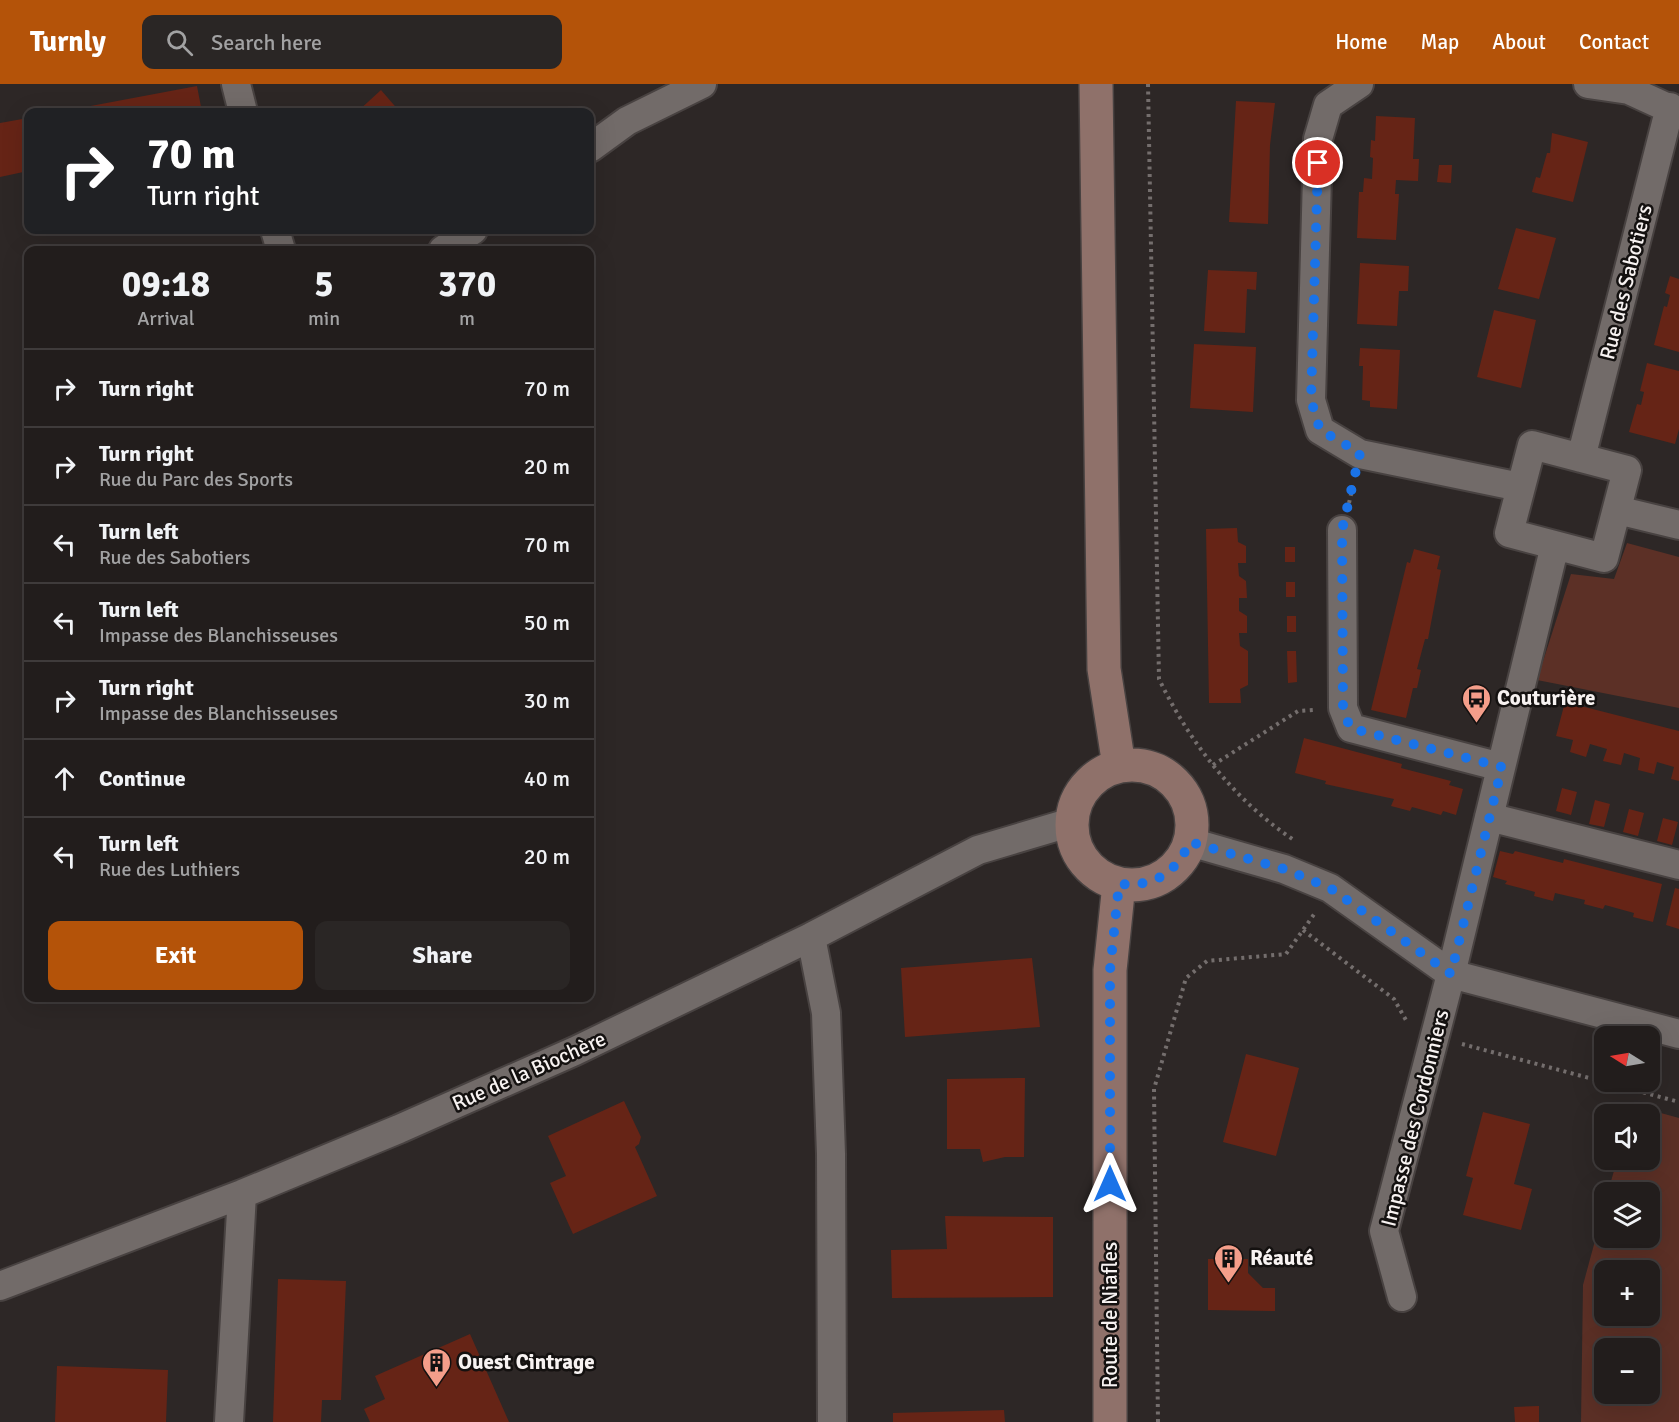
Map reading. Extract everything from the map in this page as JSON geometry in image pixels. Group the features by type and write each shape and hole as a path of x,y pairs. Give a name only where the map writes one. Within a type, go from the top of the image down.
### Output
{"street":[{"path":"236,84 242,108"},
{"path":"594,145 627,122 702,84"},
{"path":"1096,84 1104,669 1119,766"},
{"path":"1359,84 1328,105 1318,139 1311,400 1320,430 1360,453 1520,487"},
{"path":"1588,84 1629,90 1675,110"},
{"name":"Rue des Sabotiers","path":"1581,458 1675,110"},
{"path":"449,246 467,234"},
{"path":"1532,445 1581,458 1628,470 1604,558 1509,533 1532,445"},
{"path":"1617,510 1679,525"},
{"path":"1342,530 1343,708 1350,728 1502,767"},
{"path":"1451,974 1555,545"},
{"path":"1119,766 1140,766 1160,772 1176,784 1187,801 1192,821 1190,842 1176,865 1155,882 1137,886 1119,884 1103,878 1089,868 1079,855 1073,839 1072,822 1076,803 1086,786 1101,774 1119,766"},
{"path":"1489,817 1679,865"},
{"name":"Rue de la Biochère","path":"0,1286 242,1194 399,1129 575,1051 811,937 978,850 1072,822"},
{"path":"1190,842 1284,869 1330,888 1451,974 1679,1034"},
{"name":"Route de Niafles","path":"1110,1422 1110,970 1119,884"},
{"path":"811,937 826,1013 831,1154 832,1422"},
{"name":"Impasse des Cordonniers","path":"1401,1297 1384,1230 1451,974"},
{"path":"229,1422 242,1194"}],"path":[{"path":"1148,84 1160,679 1178,718 1213,765 1264,820 1299,843"},
{"path":"1342,530 1360,453"},
{"path":"1213,765 1298,711 1343,708"},
{"path":"1158,1422 1154,1089 1185,978 1207,961 1286,954 1319,906"},
{"path":"1303,930 1394,999 1412,1031 1679,1102"}],"shaded area":[{"path":"1627,543 1679,557 1679,708 1537,680 1571,574 1614,579"},
{"path":"1660,1113 1679,1118 1679,1422 1581,1422 1583,1285 1594,1244 1594,1248 1660,1248 1660,1182 1611,1182 1614,1170 1660,1170"}],"building":[{"path":"197,86 201,108 80,108"},
{"path":"381,90 397,108 361,108"},
{"path":"1236,101 1275,103 1270,145 1268,224 1229,222"},
{"path":"1376,116 1415,118 1413,159 1419,159 1418,181 1396,180 1395,194 1399,194 1396,240 1357,238 1359,192 1363,192 1364,178 1372,179 1371,140 1375,141"},
{"path":"24,119 24,172 0,177 0,123"},
{"path":"1552,133 1588,142 1573,202 1532,192 1536,177 1540,178 1547,153 1550,153"},
{"path":"1439,165 1452,165 1451,183 1437,182"},
{"path":"1516,228 1556,238 1539,299 1498,289"},
{"path":"1360,263 1409,266 1408,291 1399,291 1397,326 1357,324"},
{"path":"1208,270 1257,272 1256,290 1247,289 1245,333 1204,331"},
{"path":"1670,276 1679,279 1679,352 1654,345 1664,306 1667,307 1670,295 1665,293"},
{"path":"1494,310 1536,320 1521,388 1477,377"},
{"path":"1194,344 1256,347 1253,412 1190,408"},
{"path":"1360,348 1400,350 1397,409 1370,407 1370,401 1362,400 1363,366 1359,366"},
{"path":"1647,363 1679,371 1679,429 1675,444 1629,432 1637,404 1641,405 1644,392 1640,391"},
{"path":"1237,528 1238,542 1246,546 1246,563 1238,563 1239,576 1246,581 1247,598 1239,598 1239,611 1247,616 1247,633 1239,633 1240,646 1248,651 1248,685 1240,689 1241,703 1209,703 1206,529"},
{"path":"1285,547 1295,547 1295,562 1285,562"},
{"path":"1414,549 1440,556 1437,569 1441,570 1428,639 1425,639 1417,669 1421,670 1417,688 1413,688 1406,718 1371,710 1407,562 1410,563"},
{"path":"1286,582 1295,582 1295,597 1286,597"},
{"path":"1287,616 1296,616 1296,632 1287,632"},
{"path":"1287,651 1296,651 1297,682 1288,683"},
{"path":"1565,702 1679,731 1679,781 1671,779 1674,767 1657,762 1654,774 1638,770 1640,758 1624,753 1621,765 1603,761 1607,749 1590,744 1586,757 1570,752 1573,740 1556,736"},
{"path":"1304,738 1402,764 1401,768 1451,781 1449,785 1463,789 1456,815 1443,811 1441,815 1412,807 1410,811 1391,806 1394,799 1325,784 1326,781 1295,773"},
{"path":"1562,788 1577,792 1571,815 1556,811"},
{"path":"1595,800 1610,804 1604,827 1589,824"},
{"path":"1629,809 1644,813 1638,836 1623,832"},
{"path":"1663,818 1678,822 1672,845 1657,841"},
{"path":"1500,851 1513,854 1515,851 1563,863 1564,859 1662,884 1653,922 1633,917 1634,913 1605,905 1603,909 1584,904 1585,900 1555,893 1553,901 1534,896 1535,892 1505,884 1507,881 1493,877"},
{"path":"1675,888 1679,889 1679,929 1666,925"},
{"path":"1032,958 1040,1027 905,1037 901,968"},
{"path":"1246,1054 1299,1068 1276,1156 1223,1142"},
{"path":"1025,1078 1024,1157 1005,1157 983,1162 980,1149 947,1149 947,1079"},
{"path":"624,1101 641,1137 639,1144 635,1147 657,1196 573,1234 550,1183 566,1176 548,1136"},
{"path":"1483,1112 1530,1124 1514,1184 1532,1189 1521,1230 1463,1215 1473,1178 1466,1176"},
{"path":"945,1216 1053,1217 1053,1297 892,1298 891,1250 947,1249"},
{"name":"Réauté","path":"1208,1259 1248,1259 1248,1273 1263,1288 1275,1288 1275,1311 1208,1310"},
{"path":"278,1279 346,1281 341,1400 322,1400 321,1422 273,1422"},
{"name":"Ouest Cintrage","path":"470,1334 509,1422 370,1422 364,1409 385,1399 375,1376"},
{"path":"57,1366 168,1370 166,1422 55,1422"},
{"path":"1539,1406 1539,1422 1515,1422 1514,1407"},
{"path":"1004,1410 1005,1422 893,1422 893,1413"}],"place":[{"name":"Couturière","path":"1476,724"},
{"name":"Réauté","path":"1229,1284"},
{"name":"Ouest Cintrage","path":"437,1388"}],"route":[{"path":"1110,1184 1110,970 1119,884 1137,886 1155,882 1170,872 1182,859 1190,842 1284,869 1330,888 1451,974 1502,767 1350,728 1343,708 1342,530 1360,453 1320,430 1311,400 1318,163"}]}
